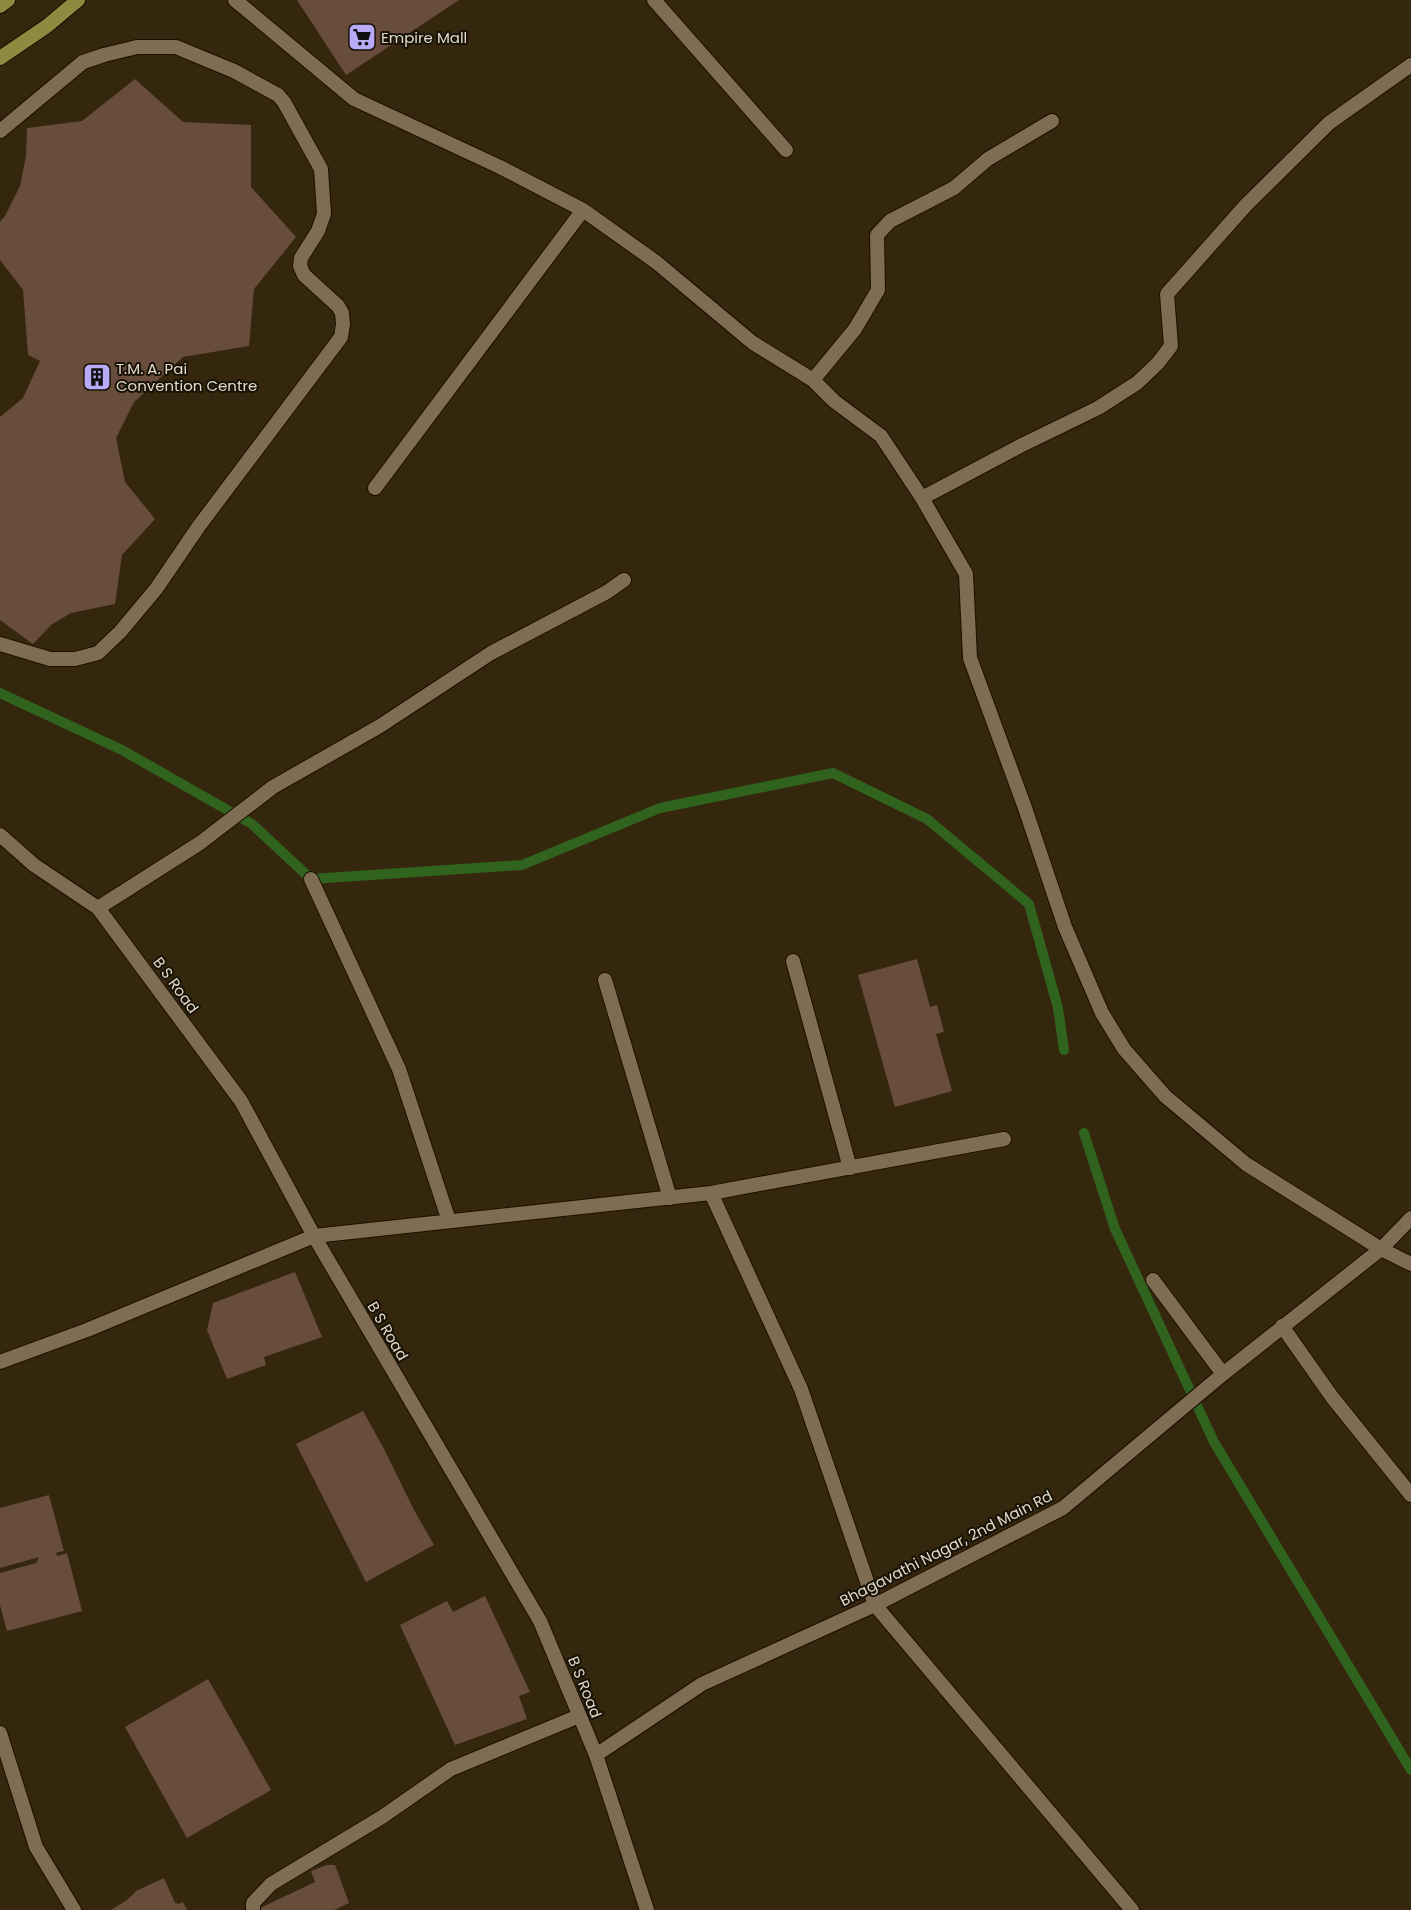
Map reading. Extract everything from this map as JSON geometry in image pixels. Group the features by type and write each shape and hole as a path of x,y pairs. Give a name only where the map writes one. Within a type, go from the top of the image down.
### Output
{"main road":[{"path":"0,6 8,0"},
{"path":"0,58 47,26 78,0"}],"street":[{"path":"235,0 354,99 500,167 583,210 656,262 753,342 812,380 834,401 881,436 922,498 966,574 970,658 1025,808 1065,927 1102,1013 1124,1050 1165,1096 1246,1164 1381,1249 1411,1264"},
{"path":"654,0 786,150"},
{"path":"0,131 83,62 137,47 176,47 234,71 278,95 284,102 321,169 324,214 318,230 301,258 300,266 304,275 338,306 342,313 343,324 341,337 198,526 156,589 120,632 98,653 75,659 50,659 0,644"},
{"path":"922,498 1022,445 1098,408 1137,382 1158,364 1171,346 1167,294 1182,276 1246,205 1329,124 1411,65"},
{"path":"812,380 855,329 878,290 877,235 890,220 954,188 988,159 1052,121"},
{"path":"375,488 583,210"},
{"path":"98,908 200,844 273,787 380,726 491,653 607,592 624,580"},
{"name":"B S Road","path":"0,835 34,866 98,908 241,1101 314,1236 540,1621 596,1754 647,1910"},
{"path":"311,879 399,1069 449,1222"},
{"path":"793,961 850,1168"},
{"path":"605,980 670,1198"},
{"path":"0,1362 87,1330 314,1236 710,1193 1004,1139"},
{"path":"710,1193 801,1390 875,1605 1132,1910"},
{"name":"Bhagavathi Nagar, 2nd Main Rd","path":"596,1754 702,1684 875,1605 1063,1508 1223,1374 1381,1249 1411,1218"},
{"path":"1154,1280 1223,1374"},
{"path":"1282,1326 1332,1397 1411,1495"},
{"path":"253,1910 253,1903 271,1884 382,1816 451,1769 580,1716"},
{"path":"0,1733 36,1847 74,1910"}],"building":[{"name":"Empire Mall","path":"297,0 459,0 346,75"},
{"name":"T.M. A. Pai Convention Centre","path":"135,79 183,122 251,125 251,187 296,237 254,289 249,346 183,357 134,402 116,438 125,482 155,519 122,555 115,604 71,613 51,625 33,644 0,620 0,417 23,398 40,361 28,355 23,290 0,260 0,222 20,186 26,156 27,128 82,121"},
{"path":"917,959 930,1007 937,1005 944,1032 936,1034 952,1091 895,1107 858,975"},
{"path":"295,1272 322,1337 264,1357 266,1365 227,1379 207,1330 213,1303"},
{"path":"363,1411 434,1545 366,1582 296,1444"},
{"path":"49,1495 64,1551 55,1553 58,1556 67,1553 82,1611 7,1631 0,1605 0,1573 36,1563 39,1557 0,1568 0,1508"},
{"path":"485,1596 530,1692 519,1696 527,1719 455,1745 400,1625 447,1601 453,1612"},
{"path":"208,1679 271,1790 187,1838 125,1727"},
{"path":"327,1865 335,1865 349,1903 334,1910 256,1910 315,1882 311,1871"},
{"path":"164,1878 175,1903 183,1902 187,1910 111,1910 127,1900 136,1891"}],"waterway":[{"path":"0,693 122,750 252,824 311,879 522,865 660,808 833,773 927,819 1029,904 1058,1008 1064,1050"},
{"path":"1084,1133 1115,1229 1214,1442 1411,1770"}],"place":[{"name":"Empire Mall","path":"362,37"},
{"name":"T.M. A. Pai Convention Centre","path":"97,377"}]}
